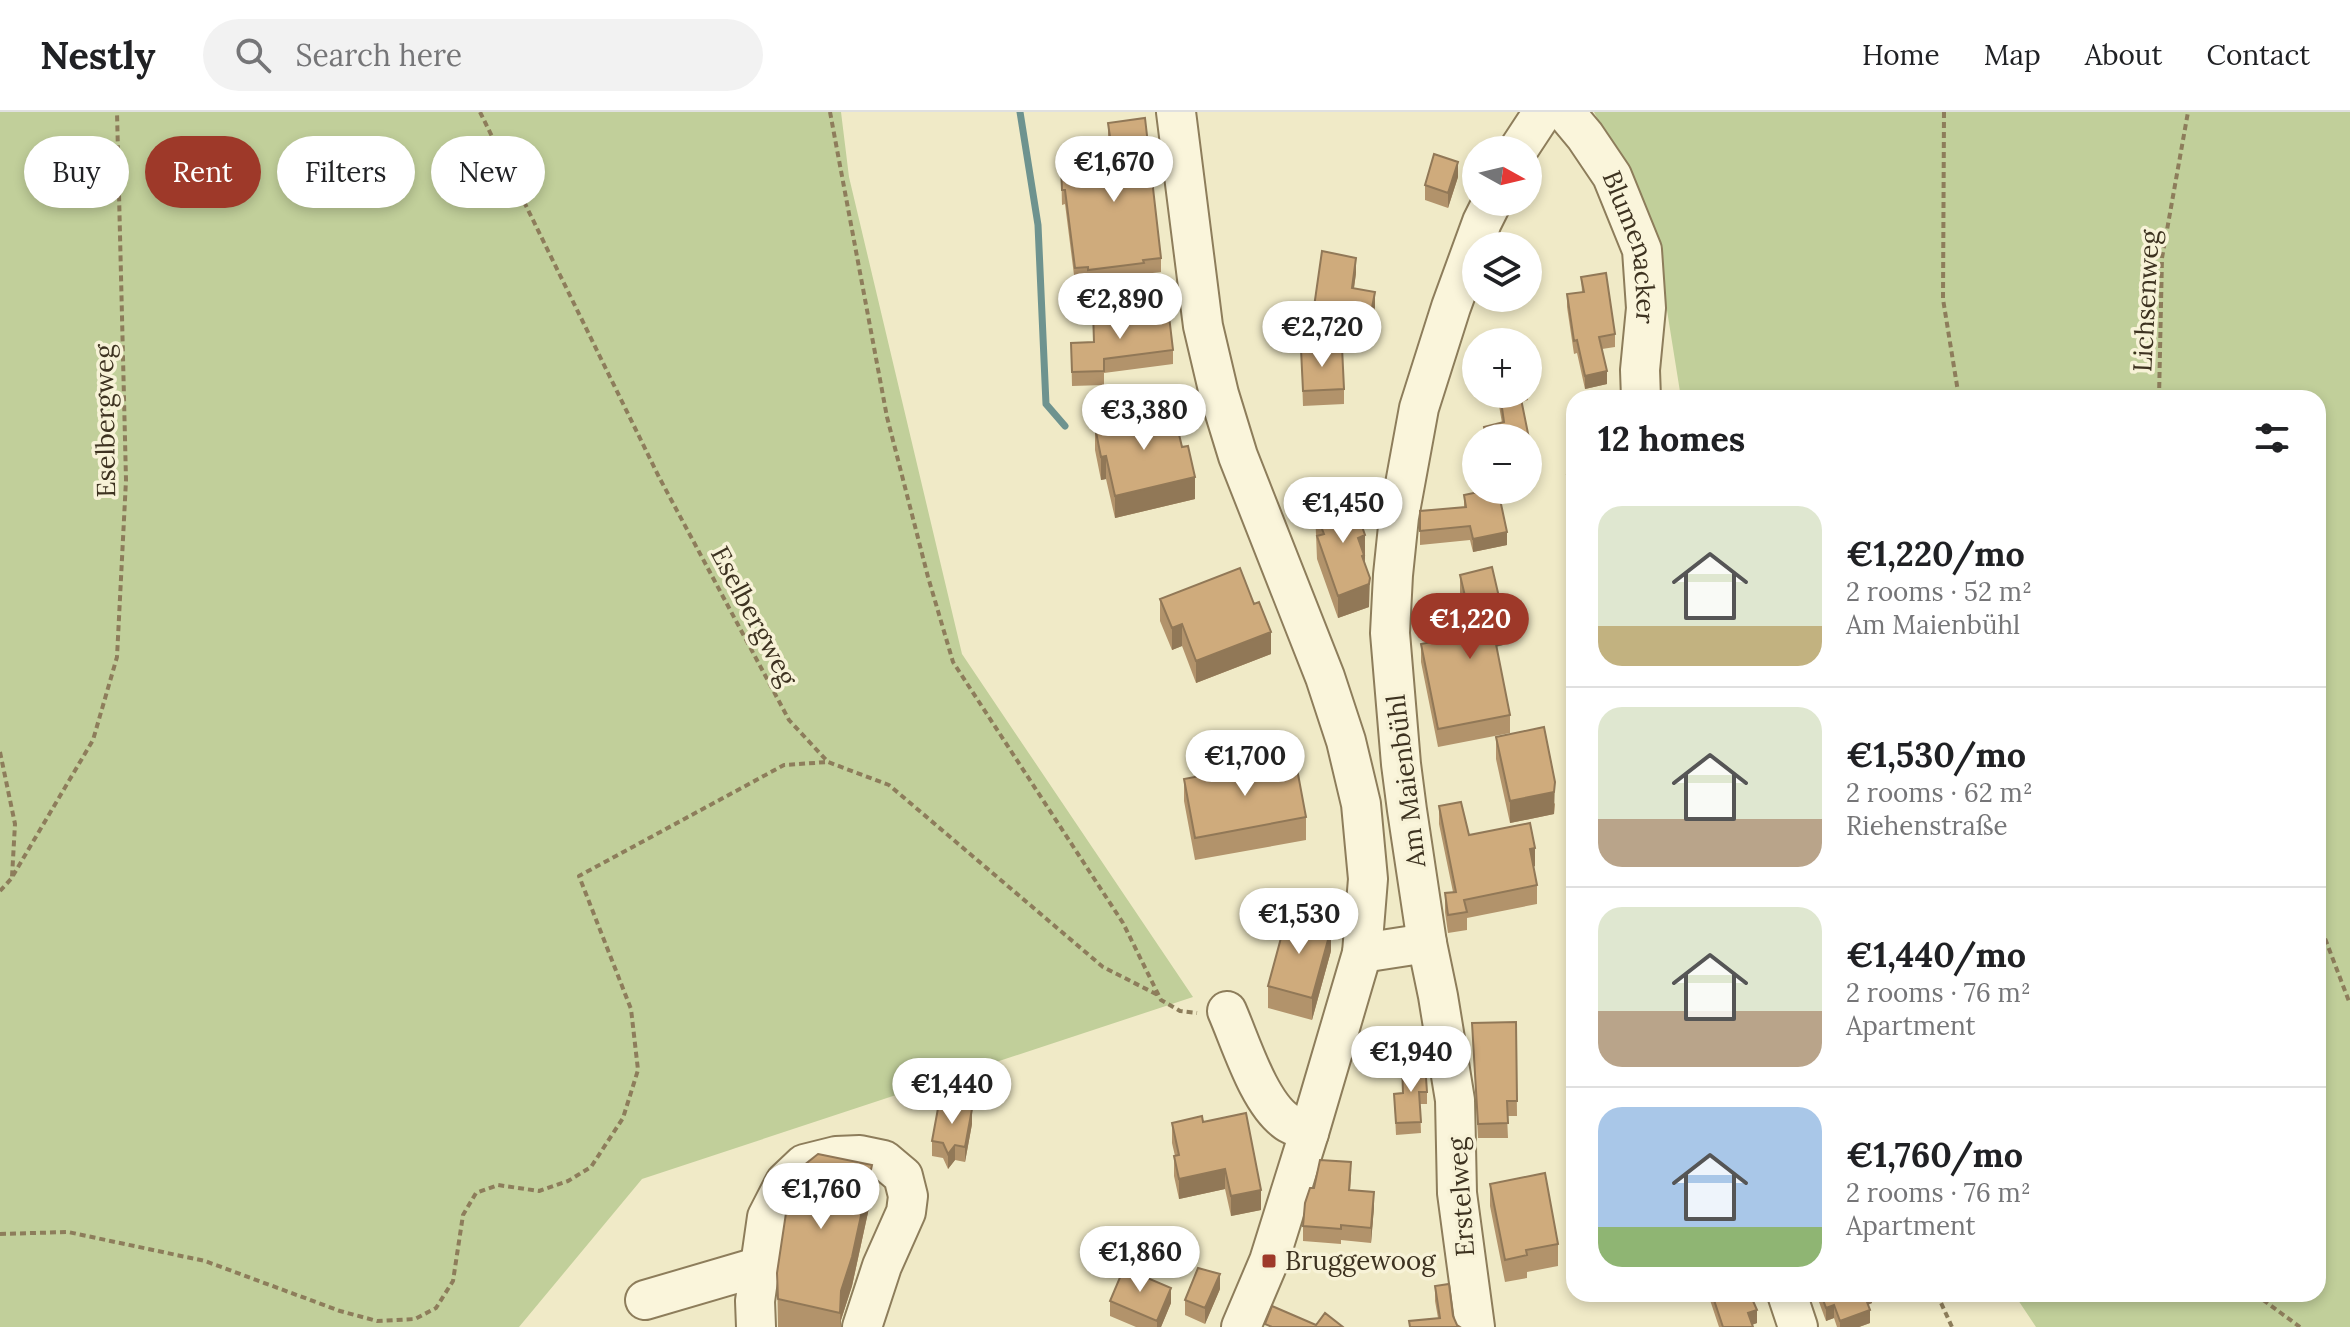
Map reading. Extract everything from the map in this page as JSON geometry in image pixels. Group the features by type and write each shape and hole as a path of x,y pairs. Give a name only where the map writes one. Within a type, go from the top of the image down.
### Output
{"street":[{"path":"1176,112 1203,326 1219,394 1238,456 1346,741 1361,804 1368,879 1362,953 1269,1261 1241,1327"},
{"path":"1527,136 1543,112"},
{"name":"Blumenacker","path":"1565,112 1612,176 1642,250 1646,308 1641,390"},
{"name":"Am Maienbühl","path":"1427,943 1401,764 1390,633 1393,575 1399,517 1419,408 1451,307 1485,216"},
{"path":"1362,953 1427,943"},
{"name":"Erstelweg","path":"1427,943 1455,1100 1457,1193 1475,1327"},
{"path":"1227,1011 1261,1092 1287,1122 1309,1133"},
{"path":"756,1327 755,1301 767,1217 785,1182 804,1164 836,1156 860,1155 884,1160 903,1176 908,1196 906,1212 882,1266 862,1327"},
{"path":"645,1300 761,1266"},
{"path":"1790,1302 1798,1327"}],"path":[{"name":"Eselbergweg","path":"0,891 11,879 93,740 117,657 126,480 117,112"},
{"name":"Eselbergweg","path":"480,112 659,477 789,720 828,762 889,785 1103,967 1158,995 1180,1011 1214,1015 1227,1011"},
{"path":"830,112 887,417 953,662 1123,923 1158,995"},
{"path":"1944,112 1943,299 1958,390"},
{"name":"Lichsenweg","path":"2159,390 2162,258 2188,112"},
{"path":"0,752 15,824 11,879"},
{"path":"0,1234 68,1232 205,1261 340,1311 377,1321 415,1319 436,1308 453,1281 463,1215 476,1193 498,1185 539,1191 568,1181 591,1167 623,1118 638,1070 631,1009 579,876 784,765 828,762"},
{"path":"2326,941 2350,1004"},
{"path":"1941,1302 1952,1327"},
{"path":"2266,1302 2300,1327"}],"green space":[{"path":"0,112 841,112 849,177 962,654 1193,997 642,1179 519,1327 0,1327"},
{"path":"1594,112 2350,112 2350,1327 2036,1327 2019,1302 2326,1302 2326,390 1680,390 1654,229"}],"building":[{"path":"1145,118 1161,258 1088,270 1088,267 1075,268 1061,167 1114,165 1108,123"},
{"path":"1434,154 1458,162 1448,193 1425,185"},
{"path":"1322,251 1356,258 1352,288 1375,292 1370,318 1314,307"},
{"path":"1606,273 1615,334 1599,337 1607,371 1585,376 1577,340 1574,341 1567,294 1584,292 1581,277"},
{"path":"1116,310 1116,324 1169,316 1173,350 1104,359 1104,371 1072,372 1071,343 1094,342 1093,311"},
{"path":"1342,347 1344,389 1303,391 1301,349"},
{"path":"1502,408 1523,408 1526,424 1496,424 1504,422"},
{"path":"1173,409 1182,447 1188,446 1195,477 1115,496 1106,456 1101,457 1095,427"},
{"path":"1355,496 1365,535 1358,538 1369,584 1338,596 1317,536 1324,534 1315,511"},
{"path":"1466,504 1501,504 1507,532 1473,539 1470,526 1420,531 1420,511 1466,507"},
{"path":"1492,567 1503,627 1493,629 1510,715 1438,729 1421,644 1474,634 1460,575"},
{"path":"1240,568 1254,604 1259,602 1271,632 1196,661 1182,624 1172,628 1160,599"},
{"path":"1544,727 1555,782 1554,792 1510,801 1496,737"},
{"path":"1295,758 1306,817 1195,838 1184,779"},
{"path":"1461,802 1469,835 1530,823 1535,848 1530,849 1537,885 1464,900 1467,912 1448,915 1445,893 1456,892 1439,806"},
{"path":"1288,912 1314,919 1312,924 1331,929 1312,998 1268,986"},
{"path":"1516,1022 1517,1101 1507,1101 1508,1123 1478,1124 1472,1023"},
{"path":"1425,1063 1427,1092 1419,1092 1421,1122 1396,1123 1394,1094 1403,1093 1402,1064"},
{"path":"939,1103 972,1109 965,1147 955,1145 948,1154 943,1143 932,1141"},
{"path":"1246,1113 1261,1190 1231,1196 1225,1169 1179,1179 1174,1156 1179,1155 1172,1123 1202,1116 1203,1122"},
{"path":"818,1154 872,1165 852,1257 841,1291 840,1313 778,1299 777,1273 789,1193 803,1166"},
{"path":"1320,1160 1351,1162 1349,1190 1374,1192 1371,1228 1303,1226 1305,1203 1310,1188 1314,1188"},
{"path":"1545,1173 1558,1244 1526,1250 1527,1255 1505,1260 1490,1184"},
{"path":"1124,1268 1171,1288 1157,1321 1110,1301"},
{"path":"1198,1268 1220,1274 1205,1308 1185,1300"},
{"path":"1449,1284 1453,1316 1460,1327 1410,1327 1409,1321 1440,1318 1435,1286"},
{"path":"1715,1302 1754,1302 1757,1310 1748,1313 1753,1327 1723,1327"},
{"path":"1824,1302 1867,1302 1870,1310 1840,1321 1834,1305 1826,1308"},
{"path":"1272,1306 1316,1325 1325,1313 1343,1327 1272,1327 1265,1324"}],"waterway":[{"path":"1020,112 1038,225 1046,404 1065,426"}],"place":[{"name":"Bruggewoog","path":"1269,1261"}]}
